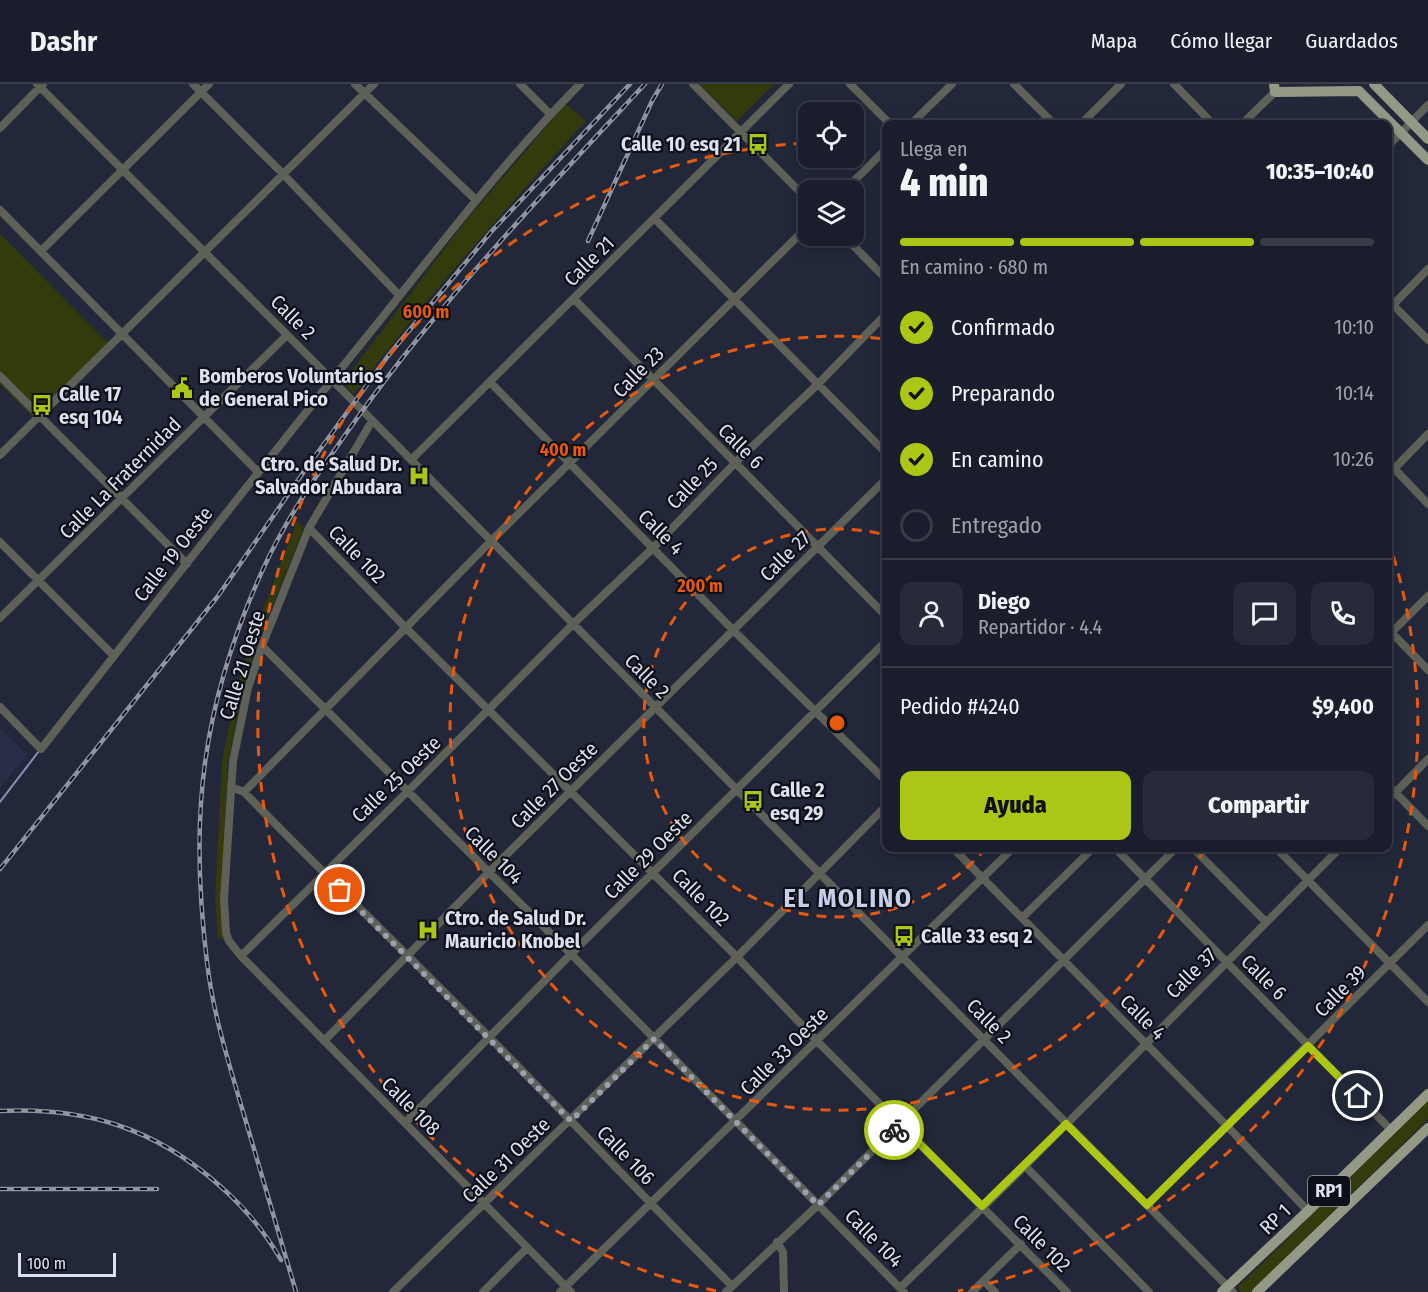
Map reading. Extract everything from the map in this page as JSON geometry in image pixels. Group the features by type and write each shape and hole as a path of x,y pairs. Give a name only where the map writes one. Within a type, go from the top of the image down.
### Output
{"main road":[{"path":"1374,84 1428,139"},
{"path":"1275,88 1362,87 1391,120"},
{"path":"1392,122 1428,160"},
{"name":"RP 1","path":"1228,1290 1428,1094"},
{"name":"RP 1","path":"1257,1292 1428,1128"}],"street":[{"path":"193,84 399,295"},
{"path":"41,251 209,84"},
{"path":"355,84 476,200"},
{"path":"0,455 374,84"},
{"path":"520,84 550,114"},
{"name":"Calle 19 Oeste","path":"0,707 41,749 258,472 476,200 550,114 580,84"},
{"path":"693,84 798,190"},
{"name":"Calle 21","path":"411,460 789,84"},
{"path":"850,84 886,120"},
{"path":"915,120 952,84"},
{"path":"1014,84 1050,120"},
{"path":"1085,120 1121,84"},
{"path":"1174,84 1209,120"},
{"path":"0,128 40,85"},
{"name":"Calle 2","path":"40,85 1147,1205 1228,1290"},
{"path":"1246,120 1275,88"},
{"path":"1392,142 1428,105"},
{"path":"855,180 882,153"},
{"path":"0,210 258,472"},
{"path":"654,218 882,449"},
{"name":"Calle 23","path":"244,792 324,708 798,236"},
{"path":"854,246 882,275"},
{"path":"1392,302 1428,269"},
{"name":"Calle 6","path":"574,299 882,611"},
{"path":"1392,308 1428,340"},
{"name":"Calle 25","path":"573,624 654,547 735,463 818,384 882,318"},
{"name":"Calle La Fraternidad","path":"0,618 287,335"},
{"path":"0,376 187,564"},
{"name":"Calle 4","path":"490,382 882,777"},
{"name":"Calle 21 Oeste","path":"229,941 226,933 224,899 231,787 233,761 244,706 262,646 309,528 372,421"},
{"path":"1392,466 1428,434"},
{"path":"1392,470 1428,504"},
{"name":"Calle 27","path":"655,707 882,483"},
{"name":"Calle 102","path":"309,528 405,627 738,957 1067,1292"},
{"path":"0,542 114,656"},
{"path":"1392,629 1428,596"},
{"name":"Calle 25 Oeste","path":"241,956 489,711 573,624"},
{"path":"1392,635 1428,670"},
{"name":"Calle 29 Oeste","path":"405,1123 571,954 882,645"},
{"name":"Calle 104","path":"262,646 571,954 902,1290"},
{"name":"Calle 27 Oeste","path":"324,1041 655,707"},
{"path":"1392,795 1428,759"},
{"path":"231,787 244,792"},
{"path":"1392,789 1428,825"},
{"name":"Calle 106","path":"244,792 571,1121 729,1289"},
{"name":"Calle 31 Oeste","path":"393,1292 738,957 882,810"},
{"name":"Calle 4","path":"957,852 1308,1211"},
{"name":"Calle 33 Oeste","path":"565,1290 1009,852"},
{"path":"1022,918 1089,852"},
{"name":"Calle 6","path":"1119,852 1390,1130"},
{"path":"729,1289 818,1205 1172,852"},
{"path":"1197,852 1266,922"},
{"path":"1280,852 1428,1002"},
{"name":"Calle 37","path":"902,1290 982,1206 1025,1166 1145,1042 1336,852"},
{"name":"Calle 39","path":"1147,1205 1428,925"},
{"name":"Calle 108","path":"229,941 241,956 485,1204 565,1290"},
{"path":"1025,1166 1149,1292"},
{"path":"777,1242 783,1252 784,1292"},
{"path":"972,1292 1021,1244"},
{"path":"483,1292 527,1248"},
{"path":"984,1281 995,1292"}],"shaded area":[{"path":"0,729 27,755 0,787"}],"green space":[{"path":"699,84 774,84 737,121"},
{"path":"566,104 586,121 467,254 354,394 342,383 468,218"},
{"path":"0,234 109,344 34,418 0,384"},
{"path":"297,521 304,527 256,647 243,687 228,761 222,898 225,939 218,938 215,898 222,761 237,686 250,644"},
{"path":"1428,1099 1428,1119 1251,1292 1240,1292 1238,1286"}],"waterway":[{"path":"0,802 39,751"}],"railway":[{"path":"0,869 218,596 305,470 388,356 491,232 630,84"},
{"path":"296,1292 222,1039 213,1001 204,937 200,888 202,788 209,738 227,663 244,614 272,550 300,501 343,438 377,391 450,300 526,212 645,84"},
{"path":"588,241 662,84"},
{"path":"0,1111 62,1113 90,1118 118,1125 170,1149 195,1166 238,1203 261,1229 281,1260"},
{"path":"0,1189 157,1189"}],"way so far":[{"path":"340,890 571,1121 654,1039 818,1205 894,1130"}],"place":[{"name":"Calle 10 esq 21","path":"758,144"},
{"name":"Bomberos Voluntarios de General Pico","path":"182,388"},
{"name":"Calle 17 esq 104","path":"42,405"},
{"name":"Ctro. de Salud Dr. Salvador Abudara","path":"419,476"},
{"name":"Calle 2 esq 29","path":"753,801"},
{"name":"Ctro. de Salud Dr. Mauricio Knobel","path":"428,930"},
{"name":"Calle 33 esq 2","path":"904,936"}],"district":[{"name":"EL MOLINO","path":"848,898"}],"route":[{"path":"894,1130 900,1124 982,1206 1066,1124 1147,1205 1308,1046 1358,1096"}]}
